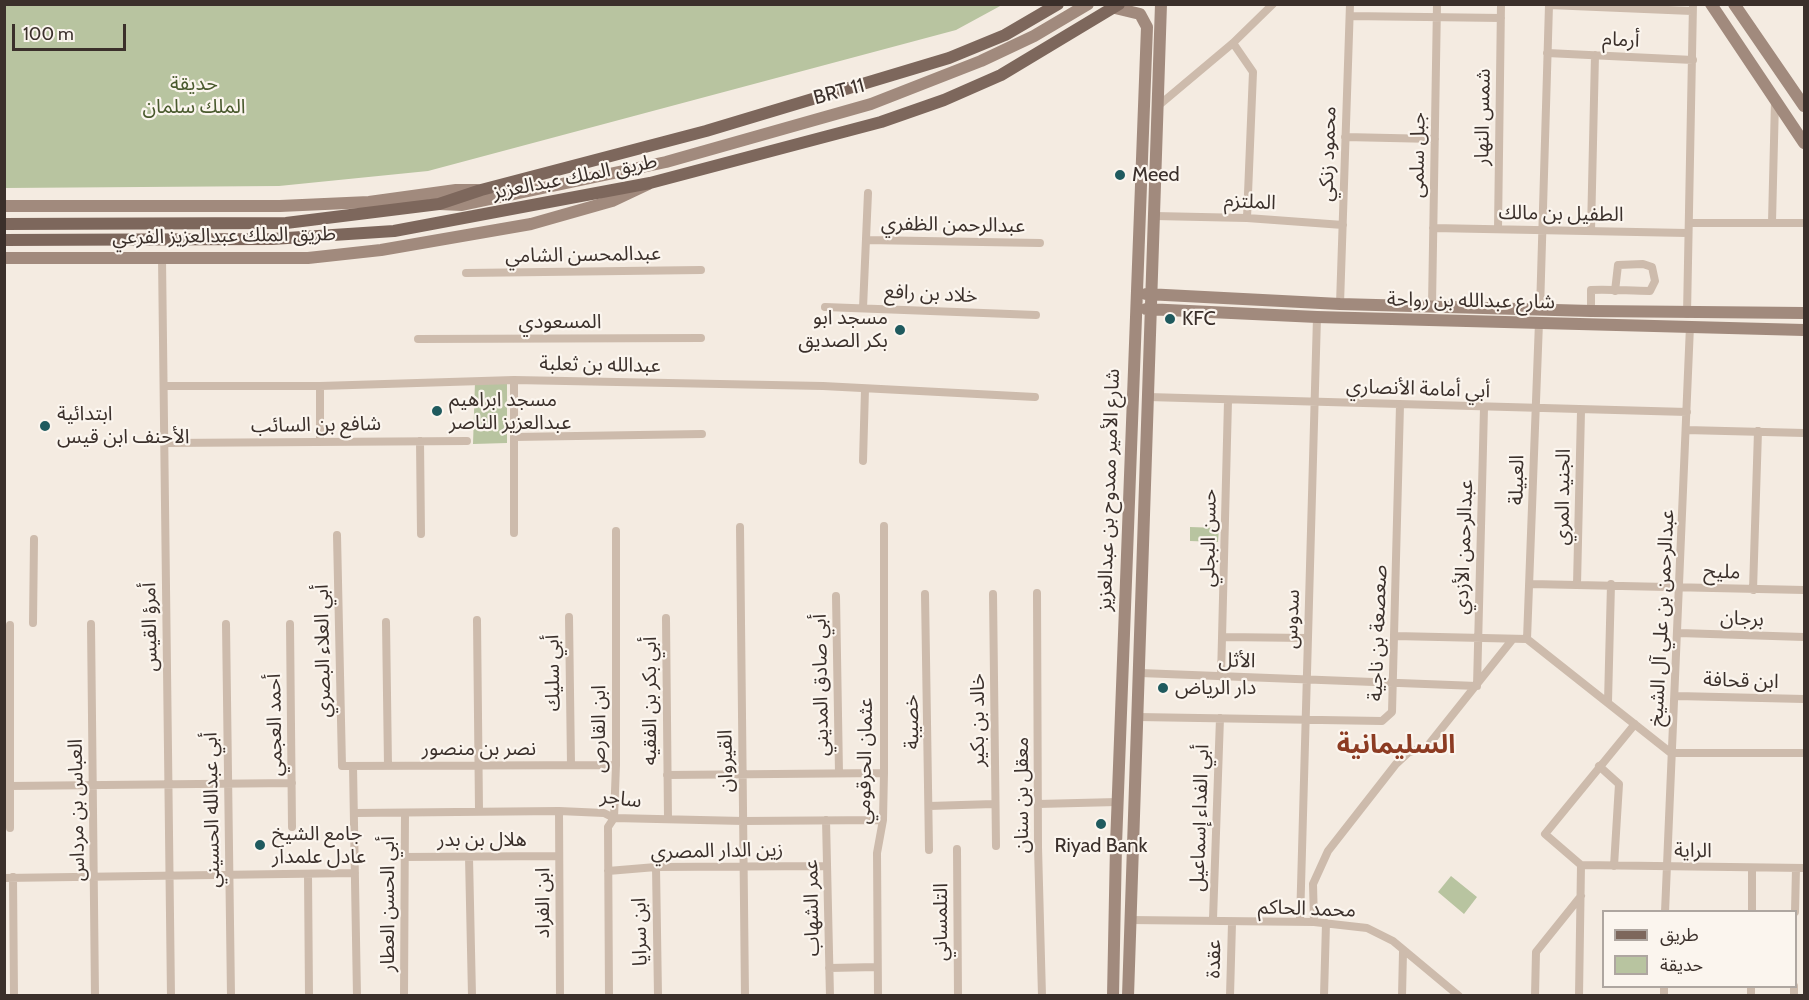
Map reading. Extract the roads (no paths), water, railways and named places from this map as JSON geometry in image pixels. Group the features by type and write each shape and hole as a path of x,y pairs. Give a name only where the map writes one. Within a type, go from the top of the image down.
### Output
{"main road":[{"name":"طريق الملك عبدالعزيز","path":"4,224 286,223 439,204 481,190 706,131 950,58 1005,35 1058,4"},
{"name":"طريق الملك عبدالعزيز","path":"4,240 326,237 394,231 506,212 650,183 881,122 944,100 1001,75 1117,6"}],"street":[{"name":"BRT 11","path":"439,204 462,206 666,162 871,104 927,84 1034,36 1088,4"},
{"name":"شارع الأمير ممدوح بن عبدالعزيز","path":"1128,996 1161,4"},
{"path":"1158,106 1233,43 1273,4"},
{"name":"محمود زنكي","path":"1340,304 1350,4"},
{"name":"جبل سلمى","path":"1432,306 1437,4"},
{"name":"شمس النهار","path":"1498,229 1501,4"},
{"path":"1711,4 1804,142"},
{"path":"1734,4 1804,106"},
{"path":"1549,5 1693,8"},
{"name":"العبيلة","path":"1527,639 1531,584 1549,5"},
{"name":"شارع الأمير ممدوح بن عبدالعزيز","path":"1113,996 1117,802 1147,27 1140,14 1117,6"},
{"name":"عبدالرحمن بن علي آل الشيخ","path":"1665,910 1671,753 1677,696 1679,587 1687,412 1689,320 1687,233 1691,223 1693,8"},
{"path":"1350,16 1501,18"},
{"path":"1233,43 1253,72 1247,218"},
{"name":"أرمام","path":"1547,53 1693,60"},
{"path":"1591,231 1595,55"},
{"path":"1772,222 1775,100"},
{"path":"1346,137 1435,139"},
{"name":"BRT 11","path":"506,212 587,179"},
{"name":"طريق الملك عبدالعزيز الفرعي","path":"5,258 308,258 381,250 531,224 628,196 650,183"},
{"name":"طريق الملك عبدالعزيز الفرعي","path":"5,206 280,206 369,202 456,190 481,190"},
{"path":"864,308 868,193"},
{"name":"الملتزم","path":"1155,216 1247,218 1343,225"},
{"path":"1691,223 1804,223"},
{"name":"الطفيل بن مالك","path":"1433,228 1687,233"},
{"name":"عبدالرحمن الظفري","path":"866,240 1040,243"},
{"name":"أمرؤ القيس","path":"162,258 171,996"},
{"path":"1591,311 1591,290 1615,291 1650,291 1655,281 1652,267 1643,264 1618,265 1615,291"},
{"name":"عبدالمحسن الشامي","path":"466,273 701,270"},
{"name":"شارع عبدالله بن رواحة","path":"1137,293 1340,304 1432,306 1540,316 1591,311 1804,330"},
{"path":"1804,302 1804,313"},
{"name":"خلاد بن رافع","path":"825,307 1036,315"},
{"name":"شارع عبدالله بن رواحة","path":"1136,309 1317,317 1540,316 1689,320 1804,313"},
{"name":"سدوس","path":"1300,922 1317,317"},
{"name":"المسعودي","path":"418,339 701,338"},
{"path":"514,380 514,533"},
{"name":"عبدالله بن ثعلبة","path":"165,386 320,386 514,380 865,389 1035,397"},
{"path":"320,386 320,441"},
{"path":"863,461 865,389"},
{"name":"أبي أمامة الأنصاري","path":"1148,397 1581,411 1687,412"},
{"name":"حسن البجلي","path":"1221,677 1228,400"},
{"name":"صعصعة بن ناجية","path":"1138,717 1382,721 1392,712 1400,405"},
{"name":"عبدالرحمن الأزدي","path":"1477,686 1484,408"},
{"name":"الجنيد المري","path":"1577,585 1581,411"},
{"path":"1686,430 1804,433"},
{"path":"1753,590 1758,431"},
{"path":"514,437 702,434"},
{"path":"420,441 421,534"},
{"name":"شافع بن السائب","path":"165,443 467,441"},
{"name":"عثمان الحرقومي","path":"878,996 877,853 883,820 884,772 884,526"},
{"name":"القيروان","path":"741,527 745,996"},
{"name":"ابن القارص","path":"609,996 608,826 615,818 616,531"},
{"name":"أبي العلاء البصري","path":"337,535 342,766"},
{"path":"33,623 34,539"},
{"name":"مليح","path":"1531,584 1804,590"},
{"path":"1608,702 1611,584"},
{"name":"معقل بن سنان","path":"1037,593 1042,996"},
{"name":"خصيبة","path":"925,594 929,850"},
{"name":"خالد بن بكير","path":"993,594 996,846"},
{"name":"أبي صادق المديني","path":"837,596 839,773"},
{"name":"أبي سليك","path":"569,617 571,765"},
{"name":"أبي بكر بن الفقيه","path":"666,618 668,819"},
{"path":"477,620 479,810"},
{"path":"386,622 388,766"},
{"path":"10,624 10,828"},
{"name":"العباس بن مرداس","path":"91,624 95,996"},
{"name":"أبي عبدالله الحسيني","path":"226,624 231,996"},
{"name":"أحمد العجمي","path":"290,624 292,826"},
{"name":"برجان","path":"1679,633 1804,637"},
{"path":"1395,636 1527,639 1671,753 1804,753"},
{"path":"1223,637 1308,638"},
{"path":"1314,922 1313,884 1328,851 1396,764 1409,752 1426,748 1512,640"},
{"name":"الأثل","path":"1140,673 1477,686"},
{"name":"ابن قحافة","path":"1677,696 1804,699"},
{"name":"أبي الفداء إسماعيل","path":"1213,919 1220,718"},
{"path":"1579,996 1581,865 1545,834 1635,724"},
{"name":"نصر بن منصور","path":"342,766 616,765"},
{"path":"353,766 357,996"},
{"path":"1599,766 1619,784 1614,866"},
{"path":"667,775 884,772"},
{"path":"10,786 292,783"},
{"path":"1038,804 1117,802"},
{"path":"929,806 994,804"},
{"name":"ساجر","path":"355,813 559,811 604,813 615,818 743,821 883,820"},
{"name":"ابن الفراد","path":"559,811 560,996"},
{"name":"أبي الحسن العطار","path":"404,996 405,813"},
{"name":"عمر الشهاب","path":"826,820 830,996"},
{"name":"التلمساني","path":"957,849 958,996"},
{"name":"هلال بن بدر","path":"404,857 559,856"},
{"path":"469,857 472,996"},
{"name":"الراية","path":"1581,865 1800,868"},
{"name":"زين الدار المصري","path":"608,872 656,867 827,866"},
{"name":"ابن سرايا","path":"656,867 658,996"},
{"path":"1752,868 1752,910"},
{"path":"1795,910 1800,868"},
{"path":"14,996 9,878 355,873"},
{"path":"308,874 309,996"},
{"path":"1535,996 1536,952 1581,896"},
{"name":"محمد الحاكم","path":"1130,920 1213,919 1232,923 1314,922 1367,928 1393,941 1403,952 1459,996"},
{"name":"عقدة","path":"1230,996 1232,923"},
{"path":"1324,996 1326,923"},
{"path":"1402,996 1403,952"},
{"path":"830,968 877,967"}],"place":[{"name":"Meed","path":"1120,175"},
{"name":"KFC","path":"1170,319"},
{"name":"مسجد ابو بكر الصديق","path":"900,330"},
{"name":"مسجد ابراهيم عبدالعزيز الناصر","path":"437,411"},
{"name":"ابتدائية الأحنف ابن قيس","path":"45,426"},
{"name":"دار الرياض","path":"1163,688"},
{"name":"Riyad Bank","path":"1101,824"},
{"name":"جامع الشيخ عادل علمدار","path":"260,845"}],"district":[{"name":"السليمانية","path":"1396,745"}],"park label":[{"name":"حديقة الملك سلمان","path":"194,96"}]}
